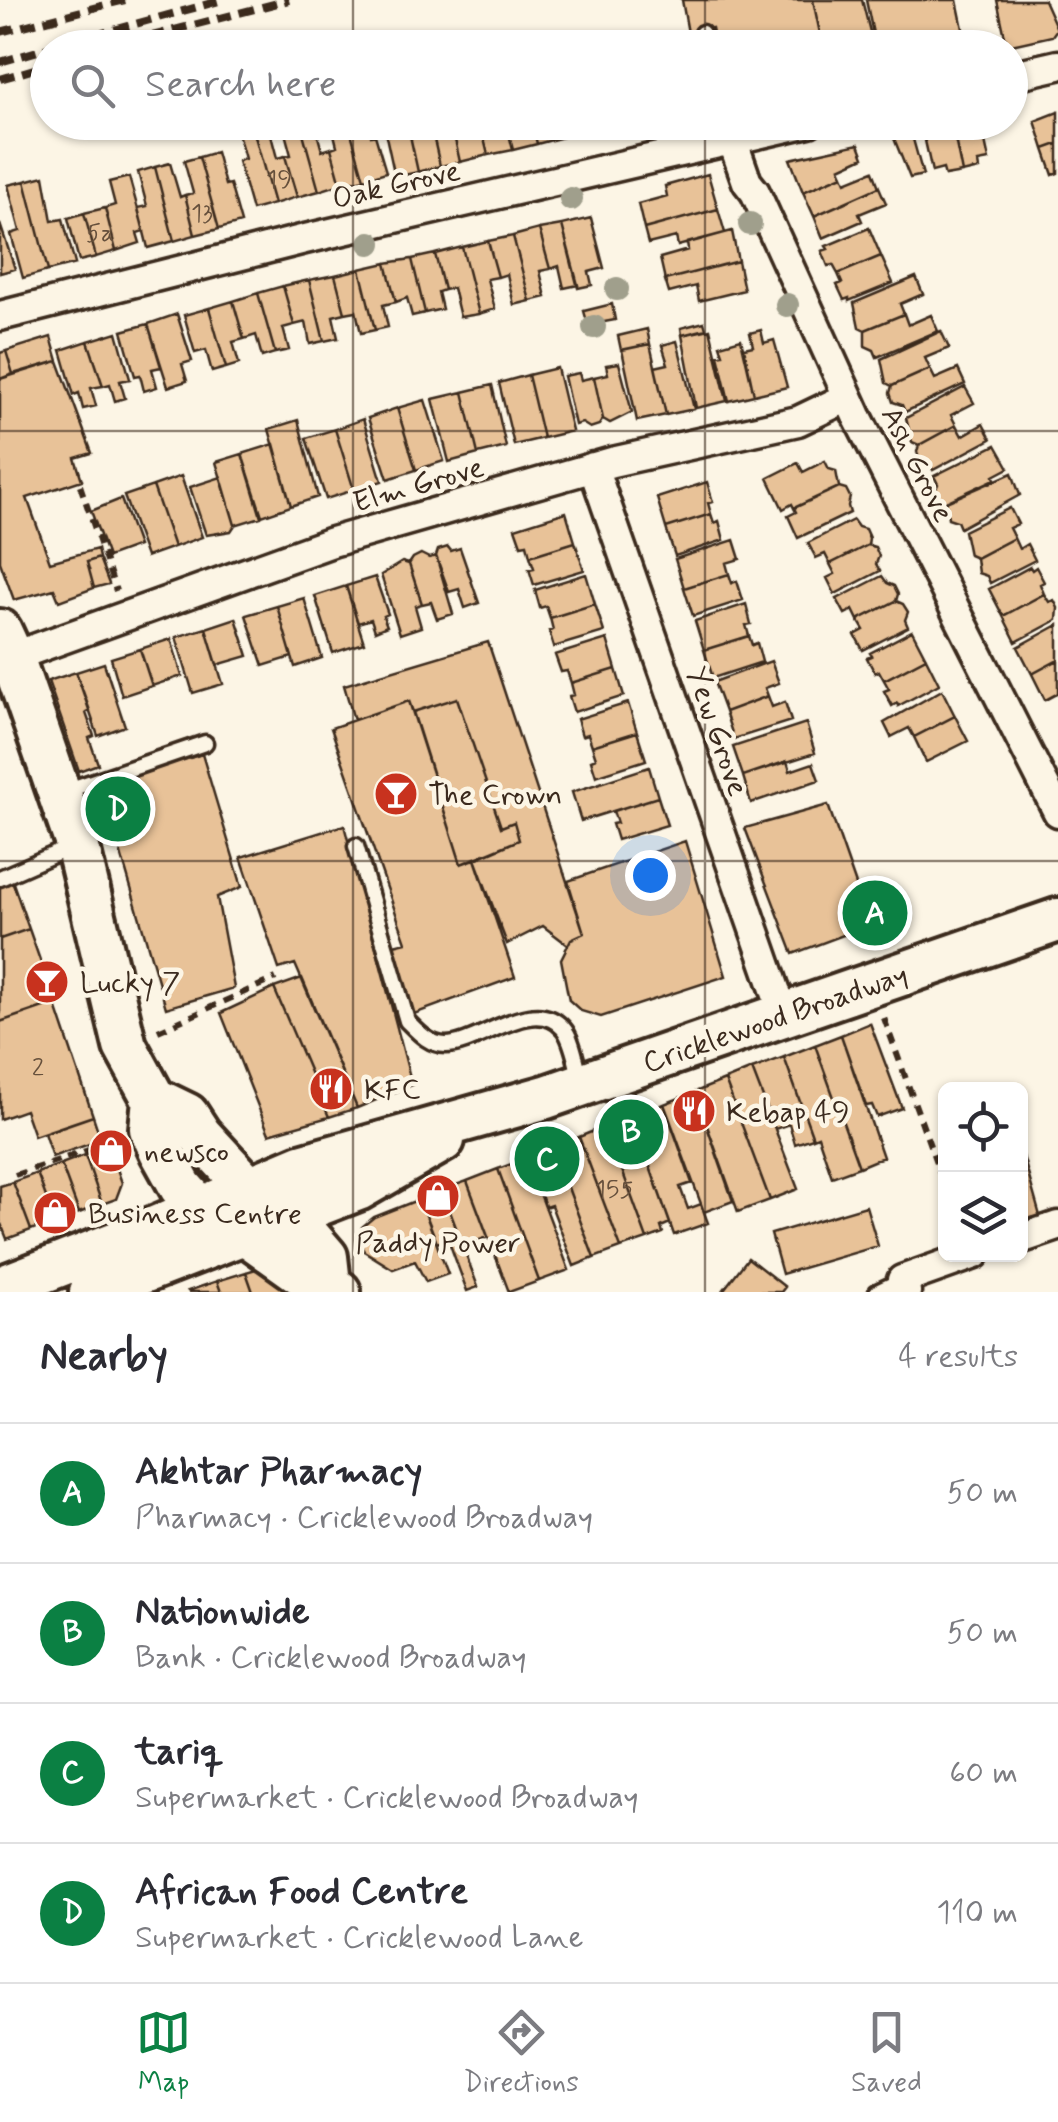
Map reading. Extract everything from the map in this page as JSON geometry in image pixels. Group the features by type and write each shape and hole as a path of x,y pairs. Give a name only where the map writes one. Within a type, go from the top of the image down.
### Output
{"main road":[{"path":"6,644 76,844 125,1046 181,1187 200,1208 245,1232 308,1278 334,1288"},
{"name":"Cricklewood Broadway","path":"0,1288 300,1166 583,1084 1058,920"},
{"name":"Cricklewood Broadway","path":"91,1292 358,1189 492,1113"},
{"path":"152,1114 187,1115 249,1188 290,1215 326,1257 334,1288"}],"street":[{"path":"1028,72 1058,64"},
{"name":"Oak Grove","path":"0,316 711,140"},
{"name":"Ash Grove","path":"730,140 848,397 1058,812"},
{"name":"Elm Grove","path":"6,644 124,616 332,542 593,467 798,421 848,397"},
{"name":"Yew Grove","path":"593,467 784,1015"},
{"path":"1028,1236 1058,1226"},
{"path":"895,1288 956,1262"}],"lane":[{"path":"59,793 205,744"},
{"path":"0,878 76,844"},
{"path":"356,846 406,1022 424,1038 446,1045 527,1016 548,1017 564,1029 583,1084"}],"path":[{"path":"80,484 124,616"},
{"path":"125,1046 276,978"},
{"path":"872,984 940,1172"},
{"path":"15,1175 152,1114"}],"building":[{"path":"682,0 813,0 819,30 712,28 687,30"},
{"path":"813,0 862,0 870,30 819,30"},
{"path":"866,0 957,0 963,30 872,30"},
{"path":"997,0 1044,0 1057,29 1052,36 1028,41 1028,30 1004,30"},
{"path":"1058,112 1058,144 1044,149 1035,121"},
{"path":"240,140 256,140 274,204 252,210 238,161 245,159"},
{"path":"256,140 272,140 277,158 285,156 297,197 274,204"},
{"path":"287,140 305,140 319,191 297,197 285,156 291,155"},
{"path":"305,140 319,140 322,151 331,148 341,184 319,191"},
{"path":"336,140 353,140 364,179 341,184 331,148 337,146"},
{"path":"353,140 376,140 386,172 364,179"},
{"path":"387,140 411,140 418,172 395,177"},
{"path":"411,140 434,140 440,166 418,172"},
{"path":"434,140 455,140 460,162 440,166"},
{"path":"455,140 484,140 488,155 460,162"},
{"path":"484,140 510,140 513,150 488,155"},
{"path":"510,140 536,140 537,144 513,150"},
{"path":"895,140 913,140 923,175 910,178"},
{"path":"925,140 955,140 962,173 945,176 943,169 932,172"},
{"path":"955,140 985,140 989,160 978,162 979,169 962,173"},
{"path":"859,144 864,157 840,168 843,175 803,192 790,159"},
{"path":"1058,144 1058,173 1053,175 1044,149"},
{"path":"216,152 241,223 219,229 199,157"},
{"path":"199,157 219,229 195,235 185,195 193,193 184,161"},
{"path":"170,163 180,197 185,195 195,235 174,241 155,167"},
{"path":"155,167 174,241 148,248 138,208 147,206 138,172"},
{"path":"873,171 879,187 814,216 803,192 843,175 846,182"},
{"path":"708,174 718,209 644,229 638,204 667,196 665,186"},
{"path":"44,176 52,221 63,219 75,264 48,271 25,181"},
{"path":"129,177 144,231 137,233 140,243 116,251 105,208 115,205 109,182"},
{"path":"25,181 48,271 23,278 11,234 20,231 8,185"},
{"path":"879,187 886,203 859,214 862,221 823,238 814,216"},
{"path":"105,208 116,251 96,257 84,213"},
{"path":"718,209 725,233 678,246 676,237 648,244 644,229"},
{"path":"84,213 96,257 79,261 68,218"},
{"path":"591,218 604,268 589,272 592,285 578,288 562,225"},
{"path":"0,224 15,269 0,273"},
{"path":"562,225 578,285 564,288 559,266 550,269 539,229"},
{"path":"869,228 881,256 838,274 833,265 828,266 822,251 828,249 826,246"},
{"path":"539,229 550,269 540,271 546,297 530,301 513,236"},
{"path":"732,231 738,261 665,280 660,258 688,250 687,243"},
{"path":"513,236 530,301 514,305 507,274 498,277 488,241"},
{"path":"488,241 498,277 487,279 495,309 479,314 462,247"},
{"path":"462,247 479,314 460,317 453,288 444,290 435,254"},
{"path":"435,254 444,290 438,292 442,309 425,313 412,259"},
{"path":"881,256 893,283 844,300 837,285 842,283 838,274"},
{"path":"412,259 425,313 412,316 407,298 396,302 386,263"},
{"path":"738,261 744,290 699,301 696,286 669,293 665,280"},
{"path":"386,263 396,302 383,305 388,327 375,330 360,269"},
{"path":"360,269 375,330 361,333 356,311 345,313 335,275"},
{"path":"335,275 345,313 333,316 338,338 324,341 309,280"},
{"path":"916,277 923,294 900,304 904,314 865,330 859,327 854,303"},
{"path":"309,280 324,341 310,344 306,322 294,325 283,286"},
{"path":"283,286 294,325 283,328 289,350 275,353 258,293"},
{"path":"258,293 275,353 262,357 256,335 244,339 233,301"},
{"path":"233,301 244,339 233,342 239,364 226,368 209,308"},
{"path":"612,304 615,320 588,325 584,311"},
{"path":"209,308 226,368 212,372 206,350 195,353 184,315"},
{"path":"177,314 192,361 182,364 187,381 168,387 148,324"},
{"path":"904,314 908,325 931,315 938,331 877,357 874,350 865,346 865,330"},
{"path":"704,322 706,329 682,335 681,328"},
{"path":"148,324 161,367 152,369 157,387 144,391 140,375 135,376 122,331"},
{"path":"647,329 650,344 621,350 618,336"},
{"path":"710,329 727,401 696,408 682,335"},
{"path":"761,330 764,343 774,340 787,387 754,395 744,348 753,346 750,333"},
{"path":"941,331 949,348 925,358 930,369 892,386 886,383 881,359"},
{"path":"117,332 130,379 120,381 125,398 115,401 110,384 103,386 88,341"},
{"path":"51,337 58,361 13,374 6,351"},
{"path":"741,339 754,395 729,401 718,355 723,354 720,345"},
{"path":"88,341 103,386 91,388 96,406 83,409 79,393 74,395 61,350"},
{"path":"677,341 694,409 666,415 655,367 668,364 662,345"},
{"path":"650,344 666,415 637,421 622,350"},
{"path":"6,351 13,374 0,379 0,353"},
{"path":"58,361 92,453 75,458 82,480 27,498 50,562 97,549 99,558 87,562 94,588 59,601 54,589 14,600 0,562 0,379"},
{"path":"619,363 632,412 610,423 603,419 594,377 608,374 606,365"},
{"path":"557,368 572,431 543,438 528,375"},
{"path":"930,369 935,379 958,369 965,384 905,412 902,405 893,402 892,386"},
{"path":"579,373 581,380 594,377 603,419 590,428 582,423 575,425 564,376"},
{"path":"528,375 543,438 514,445 499,383"},
{"path":"492,385 506,447 478,454 463,392"},
{"path":"965,387 974,403 951,415 956,425 919,445 912,442 906,418"},
{"path":"463,392 478,454 449,462 433,399"},
{"path":"425,400 444,461 416,470 397,408"},
{"path":"397,408 416,470 388,479 368,418"},
{"path":"363,419 382,481 354,490 335,429"},
{"path":"298,420 318,497 291,506 269,429"},
{"path":"983,424 991,439 933,470 929,463 921,461 919,445 956,425 962,436"},
{"path":"335,429 354,490 326,499 306,438"},
{"path":"274,444 291,506 262,516 242,454"},
{"path":"996,445 1009,468 995,479 946,502 940,500 934,476"},
{"path":"242,454 261,517 235,525 216,462"},
{"path":"825,461 829,469 836,471 839,487 794,508 792,504 783,509 768,478 798,463 803,472"},
{"path":"1012,473 1020,495 960,528 957,521 948,518 946,502"},
{"path":"181,476 202,537 174,547 153,486"},
{"path":"221,477 235,525 231,531 206,535 190,487"},
{"path":"707,482 713,502 708,503 711,514 666,528 657,498"},
{"path":"153,486 174,547 146,557 124,496"},
{"path":"839,487 846,489 850,497 850,513 798,538 788,516 796,512 794,508"},
{"path":"121,499 138,546 108,557 91,511"},
{"path":"1010,508 1018,524 1009,528 1014,538 976,558 969,555 964,531"},
{"path":"566,512 575,542 530,556 527,544 521,545 515,528"},
{"path":"711,514 714,523 719,521 724,540 675,556 666,528"},
{"path":"853,520 865,529 868,545 830,564 825,554 816,558 808,543"},
{"path":"1014,538 1019,549 1027,544 1035,560 990,583 987,576 978,573 976,558"},
{"path":"734,540 740,559 726,563 729,574 684,588 675,559"},
{"path":"575,542 584,570 534,585 530,556"},
{"path":"868,545 875,547 880,571 835,594 827,578 835,574 830,564"},
{"path":"448,547 451,551 460,548 479,603 465,608 459,589 449,592 436,556 438,550"},
{"path":"421,554 436,556 453,614 437,619 431,602 422,604 409,564"},
{"path":"99,558 109,584 94,588 87,562"},
{"path":"402,562 409,564 422,604 415,606 421,627 400,634 381,575"},
{"path":"1036,567 1044,582 1040,584 1044,594 1003,616 989,589"},
{"path":"586,574 595,604 550,618 546,606 540,608 535,590"},
{"path":"729,574 732,583 737,581 743,600 693,616 684,588"},
{"path":"882,576 894,586 896,601 858,620 853,610 845,614 837,599"},
{"path":"375,577 388,614 383,616 387,626 375,631 371,619 358,623 346,586"},
{"path":"346,586 364,643 333,653 315,596"},
{"path":"1044,594 1058,608 1057,620 1016,642 1003,616"},
{"path":"304,598 322,658 295,667 277,606"},
{"path":"896,601 908,612 908,627 863,650 855,635 864,630 858,620"},
{"path":"595,604 604,632 554,647 550,618"},
{"path":"746,604 751,624 746,625 749,636 704,650 695,621"},
{"path":"277,606 292,657 263,666 246,615"},
{"path":"236,618 248,656 217,665 206,628"},
{"path":"1058,625 1058,660 1032,674 1018,647"},
{"path":"206,628 223,684 193,693 176,637"},
{"path":"912,631 926,658 884,680 867,658"},
{"path":"749,636 752,645 757,643 762,662 713,678 704,650"},
{"path":"171,639 182,676 152,686 140,649"},
{"path":"607,639 616,669 571,683 567,671 561,672 555,655"},
{"path":"488,642 584,933 568,945 543,926 507,944 475,859 519,840 514,822 501,827 457,698 413,712 409,701 354,720 344,685"},
{"path":"140,649 152,686 122,696 111,658"},
{"path":"926,658 939,684 892,706 884,691 889,689 884,680"},
{"path":"1058,660 1058,693 1045,700 1032,674"},
{"path":"771,661 779,683 765,688 768,696 725,712 714,682"},
{"path":"104,663 125,726 98,736 76,672"},
{"path":"616,669 624,696 574,712 569,696 574,695 571,683"},
{"path":"76,672 90,711 86,713 94,736 89,738 98,764 79,771 48,681"},
{"path":"942,690 955,716 914,737 909,728 891,737 884,723"},
{"path":"768,696 772,707 785,702 791,721 734,739 725,712"},
{"path":"457,698 501,827 514,822 519,840 461,864 413,712"},
{"name":"The Crown","path":"409,701 461,864 475,859 515,977 414,1014 390,946 406,942 331,728"},
{"path":"628,703 637,732 592,746 588,734 582,736 577,719"},
{"path":"955,716 968,741 926,762 914,737"},
{"path":"806,723 815,753 743,776 733,747"},
{"path":"637,732 646,760 596,776 592,746"},
{"path":"202,754 242,887 217,897 234,988 166,1008 101,785"},
{"path":"787,761 790,771 813,763 819,780 751,803 743,776"},
{"path":"649,767 658,797 581,821 572,792"},
{"path":"658,797 667,825 617,840 613,811"},
{"path":"828,805 870,925 793,954 745,828"},
{"path":"344,825 412,1085 357,1108 295,964 279,969 241,857"},
{"path":"685,841 726,976 601,1017 581,1011 569,1000 561,959 571,939 584,933 568,881"},
{"path":"12,880 29,929 0,939 0,885"},
{"path":"29,929 55,1003 0,1022 0,939"},
{"path":"302,978 357,1108 329,1117 274,988"},
{"path":"274,988 329,1117 269,1134 221,1013"},
{"path":"55,1003 93,1116 34,1136 25,1110 0,1119 0,1022"},
{"path":"870,1023 902,1108 877,1117 872,1105 866,1106 841,1035"},
{"path":"841,1035 883,1157 859,1167 815,1045"},
{"path":"815,1045 859,1167 832,1177 818,1136 813,1138 784,1057"},
{"path":"784,1057 813,1138 795,1144 789,1124 775,1129 752,1069"},
{"path":"752,1069 798,1189 770,1200 725,1080"},
{"path":"725,1080 770,1200 738,1212 695,1092"},
{"path":"695,1092 733,1201 704,1212 664,1104"},
{"path":"664,1104 692,1183 680,1187 688,1209 701,1204 708,1223 674,1235 632,1116"},
{"path":"93,1116 101,1140 52,1157 44,1133"},
{"path":"632,1116 670,1223 661,1227 663,1233 647,1239 606,1126"},
{"path":"606,1126 647,1239 621,1248 579,1137"},
{"path":"579,1137 621,1248 594,1258 553,1147"},
{"path":"109,1146 122,1183 116,1199 102,1204 85,1155"},
{"path":"553,1147 594,1258 574,1266 551,1205 545,1207 527,1158"},
{"path":"85,1155 102,1204 79,1213 61,1164"},
{"path":"527,1158 569,1270 539,1281 498,1169"},
{"path":"61,1164 79,1213 55,1221 37,1173"},
{"path":"498,1169 539,1281 509,1292 467,1181"},
{"path":"37,1173 55,1221 31,1230 13,1182"},
{"path":"1028,1173 1040,1216 1028,1219"},
{"path":"467,1181 488,1237 463,1246 442,1190"},
{"path":"13,1182 31,1230 7,1239 0,1221 0,1186"},
{"path":"442,1190 478,1287 467,1291 448,1239 437,1243 420,1199"},
{"path":"420,1199 448,1274 426,1282 415,1261 393,1269 364,1251 358,1240 362,1227 374,1217"},
{"path":"866,1206 878,1246 782,1274 771,1234"},
{"path":"748,1258 785,1287 781,1292 722,1292"},
{"path":"269,1265 302,1292 253,1292 246,1272"},
{"path":"246,1272 253,1292 221,1292 217,1281"},
{"path":"217,1281 221,1292 188,1291"}],"railway":[{"path":"0,32 125,0"},
{"path":"114,30 223,0"},
{"path":"175,30 289,0"},
{"path":"0,62 30,53"},
{"path":"0,79 30,70"}],"place":[{"name":"The Crown","path":"396,794"},
{"name":"African Food Centre","path":"118,809"},
{"name":"Akhtar Pharmacy","path":"875,913"},
{"name":"Lucky 7","path":"47,982"},
{"name":"KFC","path":"331,1089"},
{"name":"Kebap 49","path":"694,1111"},
{"name":"Nationwide","path":"631,1132"},
{"name":"newsco","path":"111,1151"},
{"name":"tariq","path":"547,1159"},
{"name":"Paddy Power","path":"438,1196"},
{"name":"Business Centre","path":"55,1213"}]}
